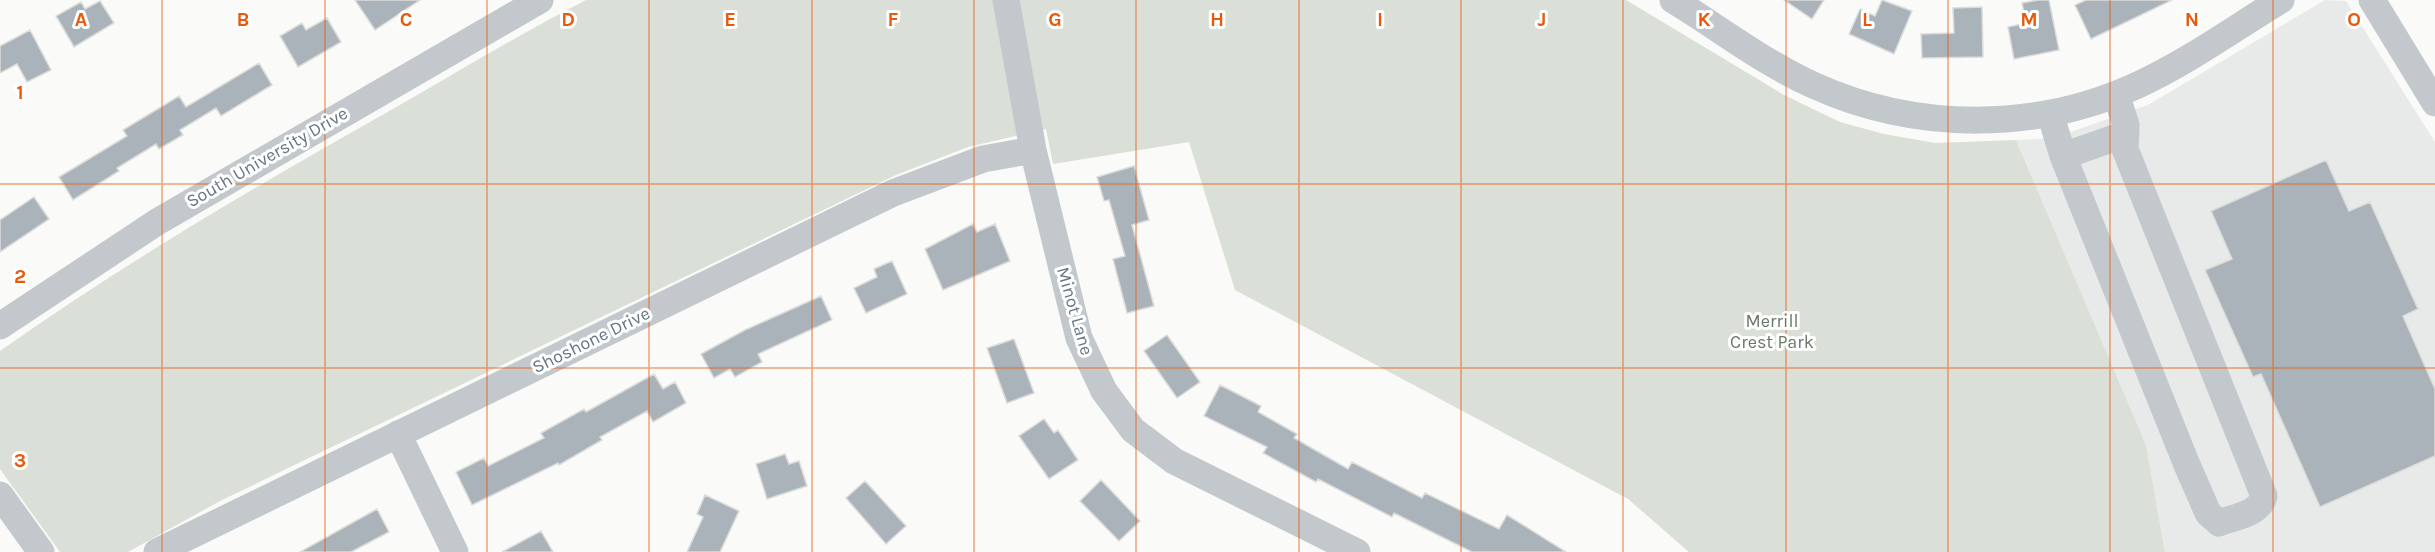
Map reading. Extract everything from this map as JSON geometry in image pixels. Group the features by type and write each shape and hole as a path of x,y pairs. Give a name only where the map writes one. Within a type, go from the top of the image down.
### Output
{"street":[{"name":"South University Drive","path":"0,326 167,216 540,0"},
{"name":"Minot Lane","path":"1006,0 1033,150 1079,338 1104,391 1123,419 1151,446 1174,461 1357,552"},
{"path":"1673,0 1794,75 1875,107 1920,117 1958,120 1998,120 2050,113 2116,94 2165,70 2281,0"},
{"path":"2372,0 2435,103"},
{"path":"2050,113 2063,156 2208,513 2219,523 2256,509 2263,503 2264,496 2125,149 2126,125 2116,94"},
{"path":"2063,156 2126,134"},
{"name":"Shoshone Drive","path":"157,552 893,194 983,159 1033,150"},
{"path":"398,434 455,552"},
{"path":"0,495 41,552"}],"shaded area":[{"path":"2325,0 2346,1 2435,142 2435,552 2165,552 2146,445 2016,140 2040,139 2070,132 2148,105"}],"green space":[{"name":"Merrill Crest Park","path":"586,0 1626,0 1784,95 1840,122 1884,134 1935,143 2016,140 2146,445 2165,552 1689,552 1628,499 1235,290 1189,142 1053,164 1046,129 968,147 896,175 220,501 128,552 60,552 0,469 0,351 141,257 237,199 510,41"}],"building":[{"path":"355,0 420,0 375,30"},
{"path":"1784,0 1824,0 1812,19"},
{"path":"1882,0 1912,11 1894,54 1849,34 1860,9 1875,16"},
{"path":"2049,0 2059,50 2014,59 2008,27 2026,23 2022,3"},
{"path":"2086,0 2172,0 2091,39 2075,5"},
{"path":"100,1 114,23 74,47 56,16 81,2 85,9"},
{"path":"1982,7 1983,57 1922,58 1921,34 1954,33 1953,8"},
{"path":"327,18 341,42 298,67 280,36 302,23 306,30"},
{"path":"30,30 51,70 27,82 17,64 0,73 0,46"},
{"path":"259,63 272,85 221,116 216,108 180,130 183,135 159,149 156,144 117,168 119,171 73,200 59,177 127,136 123,130 179,96 186,107"},
{"path":"2326,160 2349,211 2370,202 2418,309 2403,316 2435,389 2435,456 2320,507 2261,374 2253,377 2205,270 2232,259 2211,211"},
{"path":"1134,166 1149,220 1132,225 1154,306 1127,313 1113,259 1125,256 1109,200 1104,201 1097,177"},
{"path":"34,197 49,219 0,252 0,220"},
{"path":"973,224 977,232 995,224 1010,261 943,290 925,249"},
{"path":"892,261 907,294 866,313 854,288 877,277 874,269"},
{"path":"821,296 832,320 758,354 762,362 735,377 730,369 714,378 701,354 745,330"},
{"path":"1167,335 1200,382 1177,398 1144,351"},
{"path":"1014,339 1034,393 1007,403 987,348"},
{"path":"654,374 663,389 675,382 686,403 653,422 647,411 600,437 602,440 559,465 558,463 472,505 456,472 484,458 488,466 544,438 541,433 584,409 586,412"},
{"path":"1220,385 1261,406 1258,412 1297,434 1294,438 1348,469 1352,462 1422,498 1425,493 1499,529 1507,515 1566,552 1472,552 1394,513 1392,517 1318,479 1316,482 1263,453 1267,447 1204,416"},
{"path":"1044,419 1054,433 1058,430 1078,460 1049,479 1019,436"},
{"path":"785,454 789,464 799,461 807,486 767,499 756,464"},
{"path":"1101,480 1140,521 1119,541 1080,501"},
{"path":"865,481 906,526 886,544 846,498"},
{"path":"705,495 739,511 720,552 687,552 703,517 697,514"},
{"path":"377,509 389,532 351,552 300,552"},
{"path":"541,531 553,552 502,552"}]}
